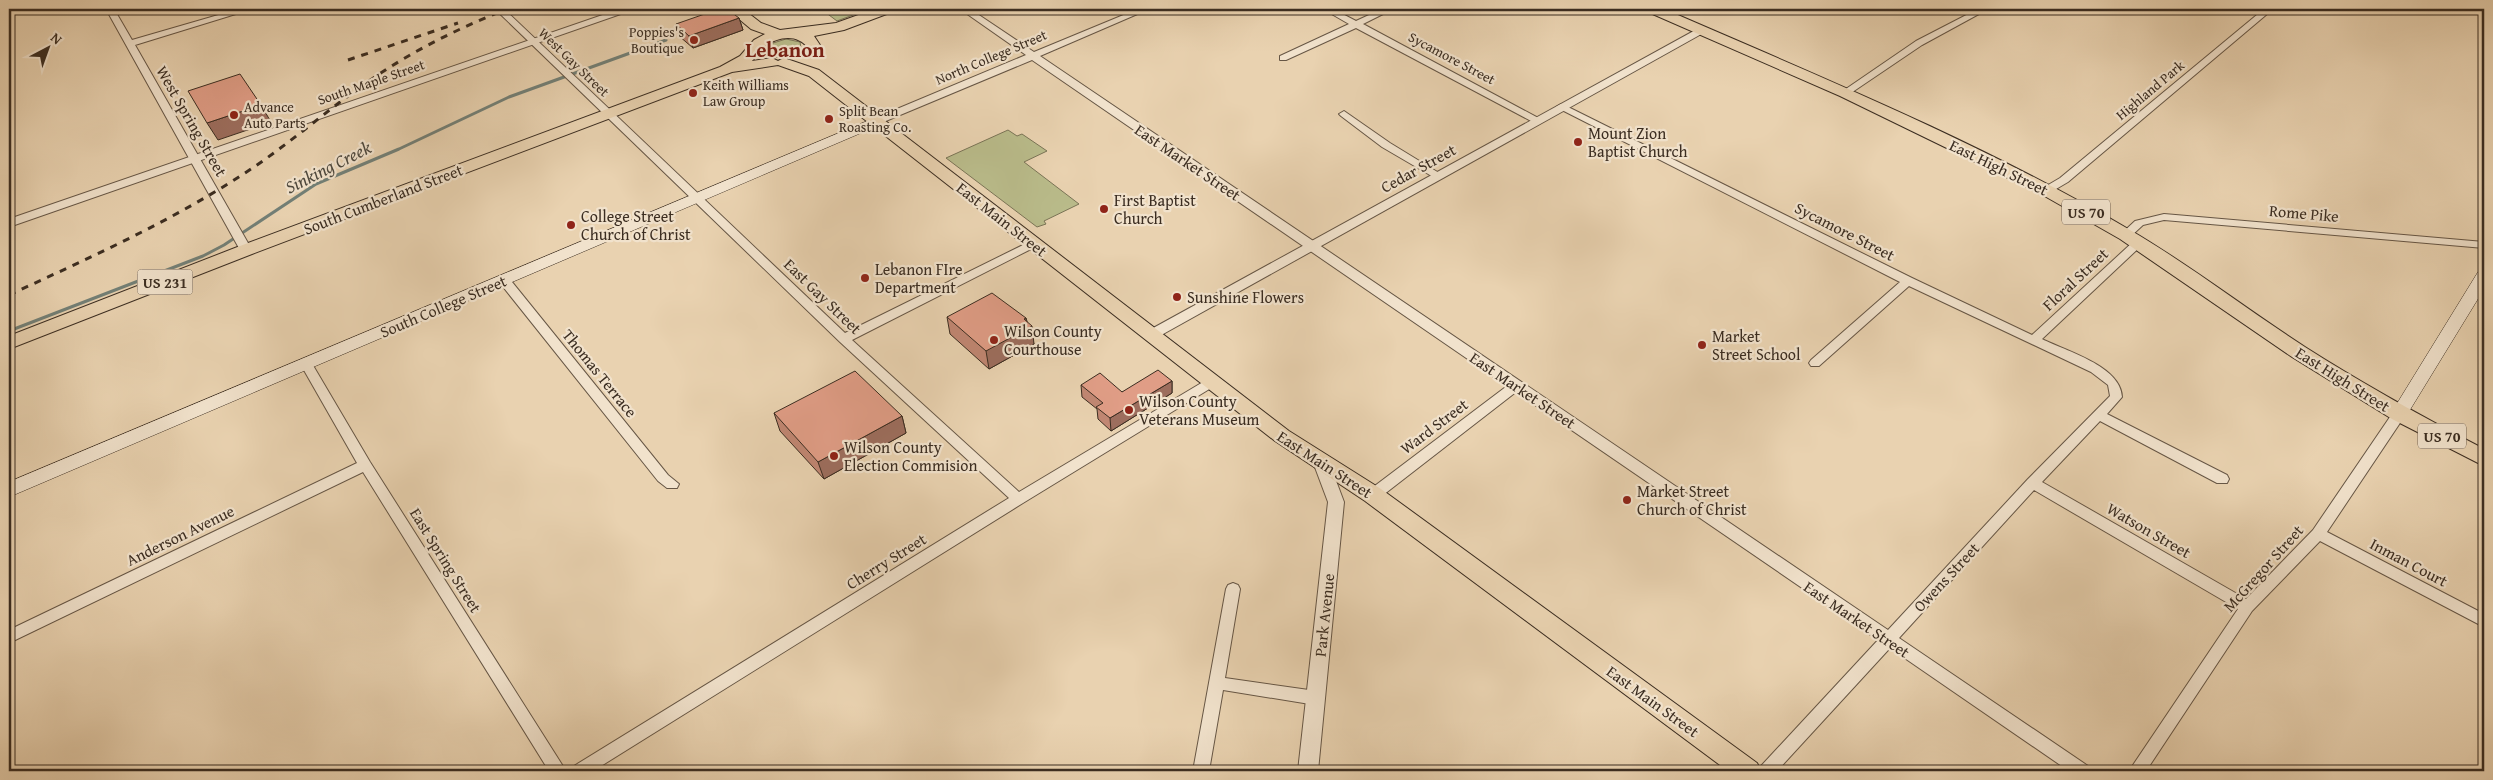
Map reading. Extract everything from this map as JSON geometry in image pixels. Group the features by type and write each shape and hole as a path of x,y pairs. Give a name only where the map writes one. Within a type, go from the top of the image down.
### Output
{"main road":[{"path":"734,9 756,26 780,35"},
{"name":"US 231","path":"756,47 780,35 838,27 888,9"},
{"name":"East High Street","path":"1662,10 1701,30 1844,93 2047,190 2132,239 2299,352 2400,414"},
{"path":"756,26 758,59 778,63"},
{"name":"US 231","path":"778,63 801,57 838,27"},
{"path":"798,34 809,38 811,48 808,57 814,73"},
{"name":"South Cumberland Street","path":"9,342 243,245 608,114 724,70 748,58 756,47"},
{"path":"724,70 778,63"},
{"name":"East Main Street","path":"778,63 814,73 1282,436 1373,495 1748,771"},
{"name":"South College Street","path":"9,490 877,122"},
{"path":"2400,414 2484,276"},
{"name":"US 70","path":"2400,414 2484,458"}],"street":[{"name":"West Spring Street","path":"110,9 243,245"},
{"path":"130,44 248,9"},
{"name":"West Gay Street","path":"499,9 608,114"},
{"name":"South Maple Street","path":"9,223 630,9"},
{"name":"East Market Street","path":"964,9 1517,385 1887,640 2082,771"},
{"name":"North College Street","path":"877,122 1145,9"},
{"name":"Sycamore Street","path":"1327,9 1537,120"},
{"path":"1283,58 1389,9"},
{"path":"1844,93 1919,43 1984,9"},
{"name":"Highland Park","path":"2047,190 2064,180 2269,9"},
{"name":"Cedar Street","path":"1151,335 1310,244 1439,176 1701,30"},
{"name":"Sycamore Street","path":"1561,108 1908,281 2095,369 2114,382"},
{"name":"East Gay Street","path":"608,114 844,339 1018,499"},
{"path":"1344,114 1386,145 1439,176"},
{"name":"Rome Pike","path":"2132,239 2139,224 2164,218 2484,246"},
{"name":"Floral Street","path":"2034,340 2132,239"},
{"path":"844,339 1033,244"},
{"name":"Thomas Terrace","path":"504,280 663,478 672,484"},
{"path":"1815,362 1908,281"},
{"name":"East Spring Street","path":"306,365 366,465 558,771"},
{"name":"Cherry Street","path":"580,771 1018,499 1212,382"},
{"name":"Owens Street","path":"1767,771 2033,483 2116,397 2117,389 2114,382"},
{"name":"Ward Street","path":"1373,495 1517,385"},
{"name":"McGregor Street","path":"2137,771 2247,607 2318,534 2400,414"},
{"path":"2099,415 2222,479"},
{"name":"Park Avenue","path":"1308,771 1336,502 1321,462"},
{"name":"Anderson Avenue","path":"9,637 366,465"},
{"name":"Watson Street","path":"2033,483 2247,607"},
{"name":"Inman Court","path":"2318,534 2484,621"},
{"path":"1201,771 1233,589"},
{"path":"1217,683 1316,698"}],"green space":[{"path":"821,9 851,9 855,12 869,9 837,21"},
{"path":"786,39 800,42 801,48 794,54 779,58 765,53 770,44"},
{"path":"1008,130 1017,136 1022,134 1047,151 1024,162 1079,204 1044,221 1046,224 1037,227 946,158"}],"building":[{"path":"719,9 727,9 739,18 689,36 676,24"},
{"path":"240,74 261,105 207,123 188,91"},
{"path":"992,293 1026,318 1024,319 1032,326 986,351 947,317"},
{"path":"1158,370 1172,381 1110,418 1096,407 1103,403 1081,385 1100,373 1122,392"},
{"name":"Wilson County Election Commision","path":"855,371 902,416 818,462 774,413"}],"waterway":[{"name":"Sinking Creek","path":"12,330 9,331 203,256 224,245 316,184 399,149 509,97 666,40"}],"railway":[{"path":"9,295 188,208 261,162 385,70 436,41 507,9"},
{"path":"348,60 458,23"}],"place":[{"name":"Poppies's Boutique","path":"694,40"},
{"name":"Keith Williams Law Group","path":"693,93"},
{"name":"Advance Auto Parts","path":"234,115"},
{"name":"Split Bean Roasting Co.","path":"829,119"},
{"name":"Mount Zion Baptist Church","path":"1578,142"},
{"name":"First Baptist Church","path":"1104,209"},
{"name":"College Street Church of Christ","path":"571,225"},
{"name":"Lebanon FIre Department","path":"865,278"},
{"name":"Sunshine Flowers","path":"1177,297"},
{"name":"Wilson County Courthouse","path":"994,340"},
{"name":"Market Street School","path":"1702,345"},
{"name":"Wilson County Veterans Museum","path":"1129,410"},
{"name":"Wilson County Election Commision","path":"834,456"},
{"name":"Market Street Church of Christ","path":"1627,500"}],"district":[{"name":"Lebanon","path":"785,49"}]}
